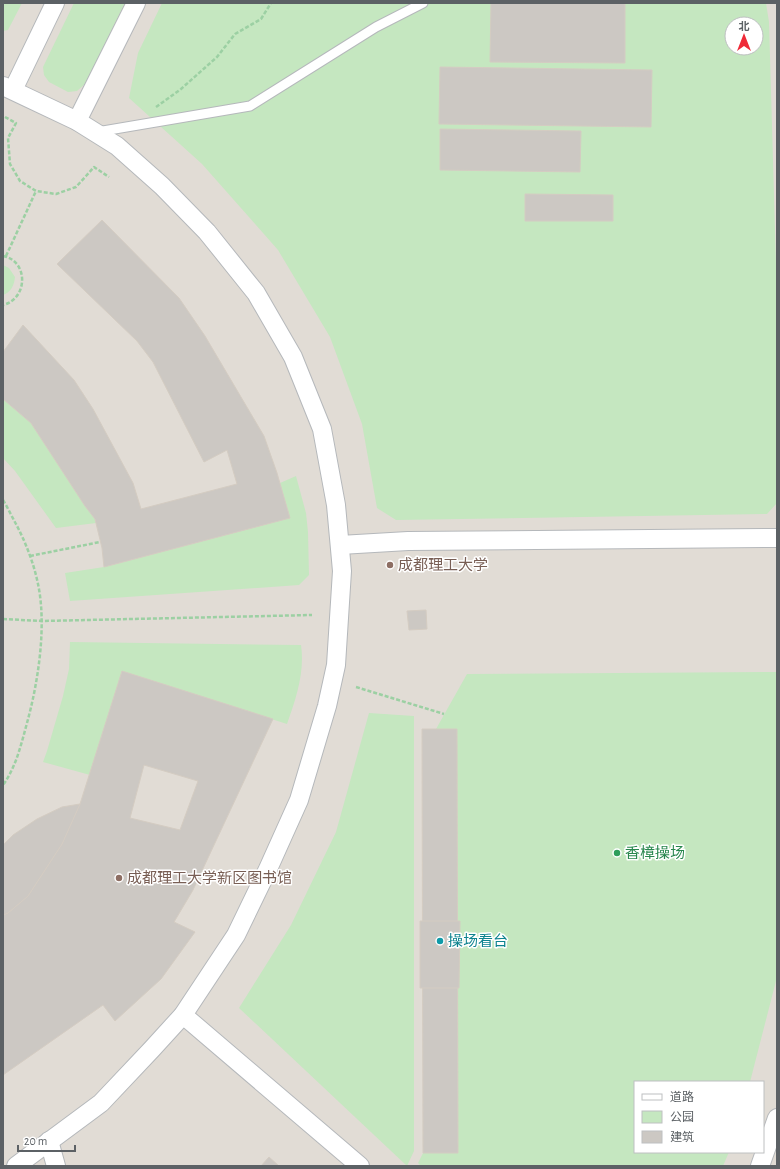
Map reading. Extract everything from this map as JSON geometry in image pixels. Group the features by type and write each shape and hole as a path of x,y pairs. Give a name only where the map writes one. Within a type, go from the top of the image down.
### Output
{"street":[{"path":"16,1166 100,1103 183,1015 236,935 299,800 327,706 336,665 342,571 336,505 322,429 293,357 256,293 207,232 162,186 117,146 77,121 8,88 55,3"},
{"path":"77,121 136,3"},
{"path":"340,545 408,541 777,538"},
{"path":"183,1015 360,1166"},
{"path":"760,1166 777,1118"},
{"path":"49,1141 56,1166"}],"lane":[{"path":"96,132 250,106 376,27 423,3"}],"path":[{"path":"151,110 181,89 217,57 235,34 261,19 271,3"},
{"path":"5,117 16,123 8,138 10,164 20,182 36,191 56,194 76,186 94,166 109,177"},
{"path":"3,305 14,299 22,284 22,276 19,268 14,261 5,256 36,191"},
{"path":"3,500 26,542 38,585 42,621 39,664 31,708 20,749 11,774 3,786"},
{"path":"30,556 100,542"},
{"path":"3,618 42,621 312,615"},
{"path":"356,687 444,714"}],"shaded area":[{"name":"成都理工大学","path":"3,3 777,3 777,1166 3,1166"}],"green space":[{"path":"3,3 22,3 8,30 3,31"},
{"path":"74,3 125,3 85,84 77,91 68,92 49,82 44,75 43,67"},
{"path":"162,3 766,3 769,22 777,299 777,503 767,514 396,520 377,508 362,424 330,337 278,250 202,164 129,98 138,53"},
{"path":"3,265 9,268 15,277 12,288 3,295"},
{"path":"3,399 31,423 95,519 96,523 56,528 15,471 3,458"},
{"path":"296,476 306,513 308,532 309,575 299,585 70,601 65,573 104,567 289,518 280,483"},
{"path":"70,642 301,645 301,675 287,724 122,672 90,775 43,762 63,696 69,669"},
{"name":"香樟操场","path":"777,672 777,977 750,1081 634,1081 634,1153 729,1153 723,1166 421,1166 418,1163 423,1153 458,1153 457,729 436,729 467,674"},
{"path":"369,713 414,716 414,1151 407,1166 239,1008 291,925 336,832"}],"building":[{"path":"491,3 625,3 625,63 490,62"},
{"path":"440,67 652,70 651,127 439,124"},
{"path":"440,129 581,131 580,172 440,170"},
{"path":"525,194 613,195 613,221 525,221"},
{"path":"102,220 179,298 205,336 264,436 277,473 290,518 104,567 102,548 95,519 31,423 3,399 3,352 23,325 74,380 93,409 133,483 141,509 237,484 227,450 204,462 153,362 137,341 57,264"},
{"path":"426,610 427,629 409,630 407,611"},
{"name":"成都理工大学新区图书馆","path":"122,671 273,719 193,890 174,922 195,932 161,979 115,1021 103,1005 3,1075 3,915 8,913 28,896 62,844 80,804","holes":["144,765 198,781 180,830 130,818"]},
{"name":"操场看台","path":"422,729 457,729 458,1153 423,1153"},
{"path":"80,804 62,844 28,896 8,913 3,915 3,845 13,835 37,819 62,807"},
{"path":"420,921 460,921 459,988 420,988"},
{"path":"269,1157 279,1166 261,1166"}],"place":[{"name":"成都理工大学","path":"390,565"},
{"name":"香樟操场","path":"617,853"},
{"name":"成都理工大学新区图书馆","path":"119,878"},
{"name":"操场看台","path":"440,941"}]}
